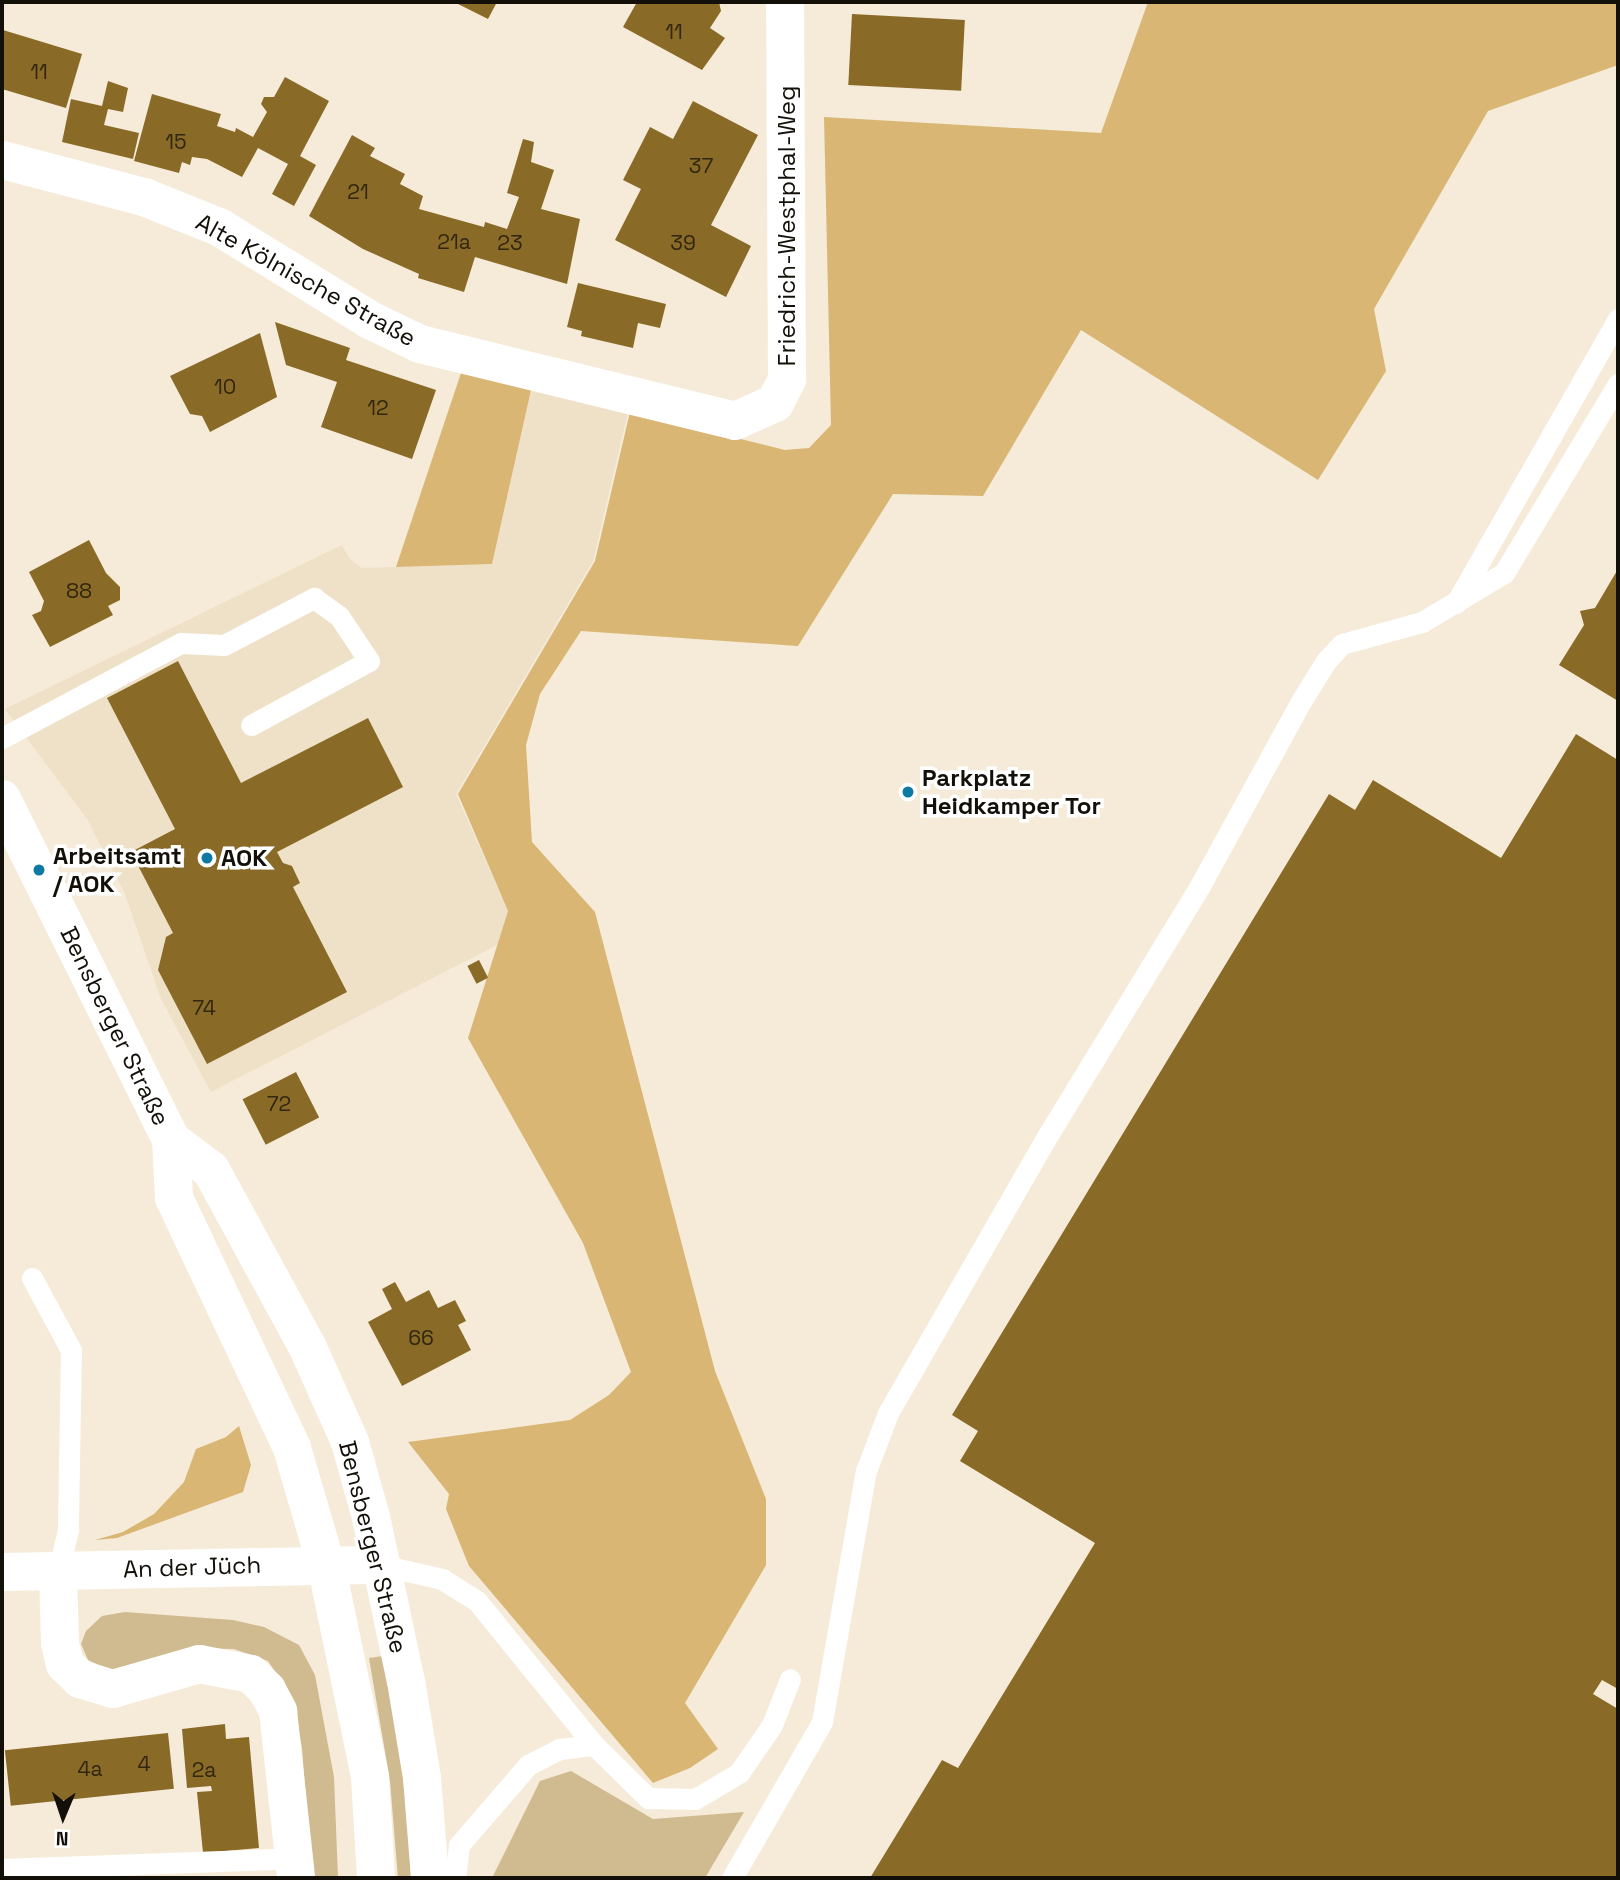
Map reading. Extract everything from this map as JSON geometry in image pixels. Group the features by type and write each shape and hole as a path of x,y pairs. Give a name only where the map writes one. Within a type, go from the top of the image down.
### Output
{"street":[{"name":"Friedrich-Westphal-Weg","path":"735,421 775,403 787,379 785,2"},
{"name":"Alte Kölnische Straße","path":"2,160 144,197 219,227 370,320 420,344 735,421"},
{"name":"Bensberger Straße","path":"2,799 171,1140 174,1198 292,1448 326,1564 370,1777 376,1878"},
{"name":"Bensberger Straße","path":"171,1140 211,1170 308,1348 350,1442 381,1565 420,1764 430,1878"},
{"name":"An der Jüch","path":"2,1572 381,1565"},
{"path":"58,1572 60,1643 65,1664 80,1679 113,1689 199,1664 251,1674 267,1690 278,1711 296,1868"}],"lane":[{"path":"1455,605 1618,319"},
{"path":"732,1878 821,1722 874,1442 970,1268 1201,884 1326,661 1342,644 1422,622 1455,605 1504,573 1618,384"},
{"path":"2,738 181,643 224,645 314,598 339,617 369,662 251,725"},
{"path":"32,1278 71,1350 68,1530 58,1572"},
{"path":"381,1565 442,1579 477,1601 594,1745 648,1798 695,1799 739,1773 772,1725 790,1679"},
{"path":"455,1878 459,1845 528,1765 560,1749 594,1745"},
{"path":"2,1869 296,1868"}],"shaded area":[{"path":"1148,2 1618,2 1618,65 1488,111 1374,309 1386,371 1318,480 1081,330 983,496 893,494 798,646 581,631 540,694 526,745 532,842 595,912 715,1371 766,1499 766,1565 685,1703 718,1749 690,1768 653,1783 469,1566 446,1509 449,1494 408,1442 570,1420 609,1395 631,1372 583,1243 468,1038 508,911 458,794 595,561 630,412 785,450 809,448 831,425 824,117 1101,133"},
{"path":"462,370 531,390 492,564 396,567"},
{"path":"531,390 628,412 593,561 456,794 508,911 497,945 211,1092 161,999 125,894 87,819 5,709 342,545 350,559 362,568 492,564"},
{"path":"239,1426 251,1465 243,1492 117,1538 95,1540 123,1532 154,1514 184,1482 196,1449 226,1437"},
{"path":"125,1612 233,1620 264,1627 299,1645 315,1675 334,1777 338,1878 312,1878 302,1748 293,1699 268,1661 234,1649 192,1648 110,1670 88,1660 81,1644 86,1631 102,1616"},
{"path":"383,1656 407,1793 411,1878 398,1878 390,1781 369,1658"},
{"path":"571,1771 653,1819 744,1812 705,1878 492,1878 540,1781"}],"building":[{"path":"454,2 497,2 488,19"},
{"path":"637,2 719,2 721,11 710,28 725,38 702,70 623,27"},
{"path":"852,14 965,20 961,91 848,85"},
{"path":"3,30 82,54 66,108 2,89"},
{"path":"285,77 329,101 300,156 316,165 294,206 272,194 288,164 258,148 242,177 207,159 192,157 190,165 182,162 179,173 134,161 152,94 221,114 217,126 235,132 236,128 253,137 267,112 261,104 264,97 274,97"},
{"path":"108,81 128,88 123,112 108,109 104,125 139,133 133,159 62,142 71,99 102,106"},
{"path":"693,101 758,135 711,225 751,246 726,297 615,240 641,189 623,180 650,127 673,139"},
{"path":"352,135 375,148 370,156 405,174 400,184 423,196 419,209 484,227 485,222 507,229 519,197 507,193 523,139 534,142 531,162 554,170 541,209 580,219 567,284 475,257 464,292 418,278 419,274 363,249 309,216"},
{"path":"578,283 666,304 660,328 638,323 633,348 581,336 582,331 567,327"},
{"path":"275,322 350,348 346,360 436,390 412,459 321,427 337,382 286,365"},
{"path":"260,333 277,397 210,432 202,416 190,414 170,376"},
{"path":"89,540 106,573 120,587 120,600 108,606 113,615 50,647 32,615 41,611 44,601 29,572"},
{"path":"1618,569 1618,701 1559,665 1584,625 1580,611 1595,608"},
{"name":"AOK","path":"178,661 241,783 368,718 403,787 277,852 283,863 292,866 300,883 293,887 347,992 207,1064 158,970 166,937 173,933 131,852 175,829 107,698"},
{"path":"1576,734 1618,760 1618,1689 1602,1680 1593,1694 1618,1709 1618,1878 870,1878 942,1760 958,1768 1095,1543 960,1461 978,1431 952,1415 1329,794 1355,810 1373,780 1501,858"},
{"path":"479,960 488,978 476,984 467,966"},
{"path":"296,1072 319,1117 266,1145 243,1099"},
{"path":"395,1282 406,1302 429,1290 438,1308 455,1300 466,1321 458,1325 471,1350 402,1386 368,1322 392,1309 382,1289"},
{"path":"225,1724 226,1739 249,1737 259,1848 203,1853 197,1792 212,1791 211,1786 187,1788 182,1729"},
{"path":"168,1733 174,1789 11,1806 5,1750"}],"place":[{"name":"Parkplatz Heidkamper Tor","path":"908,792"},
{"name":"AOK","path":"207,858"},
{"name":"Arbeitsamt / AOK","path":"39,870"}]}
